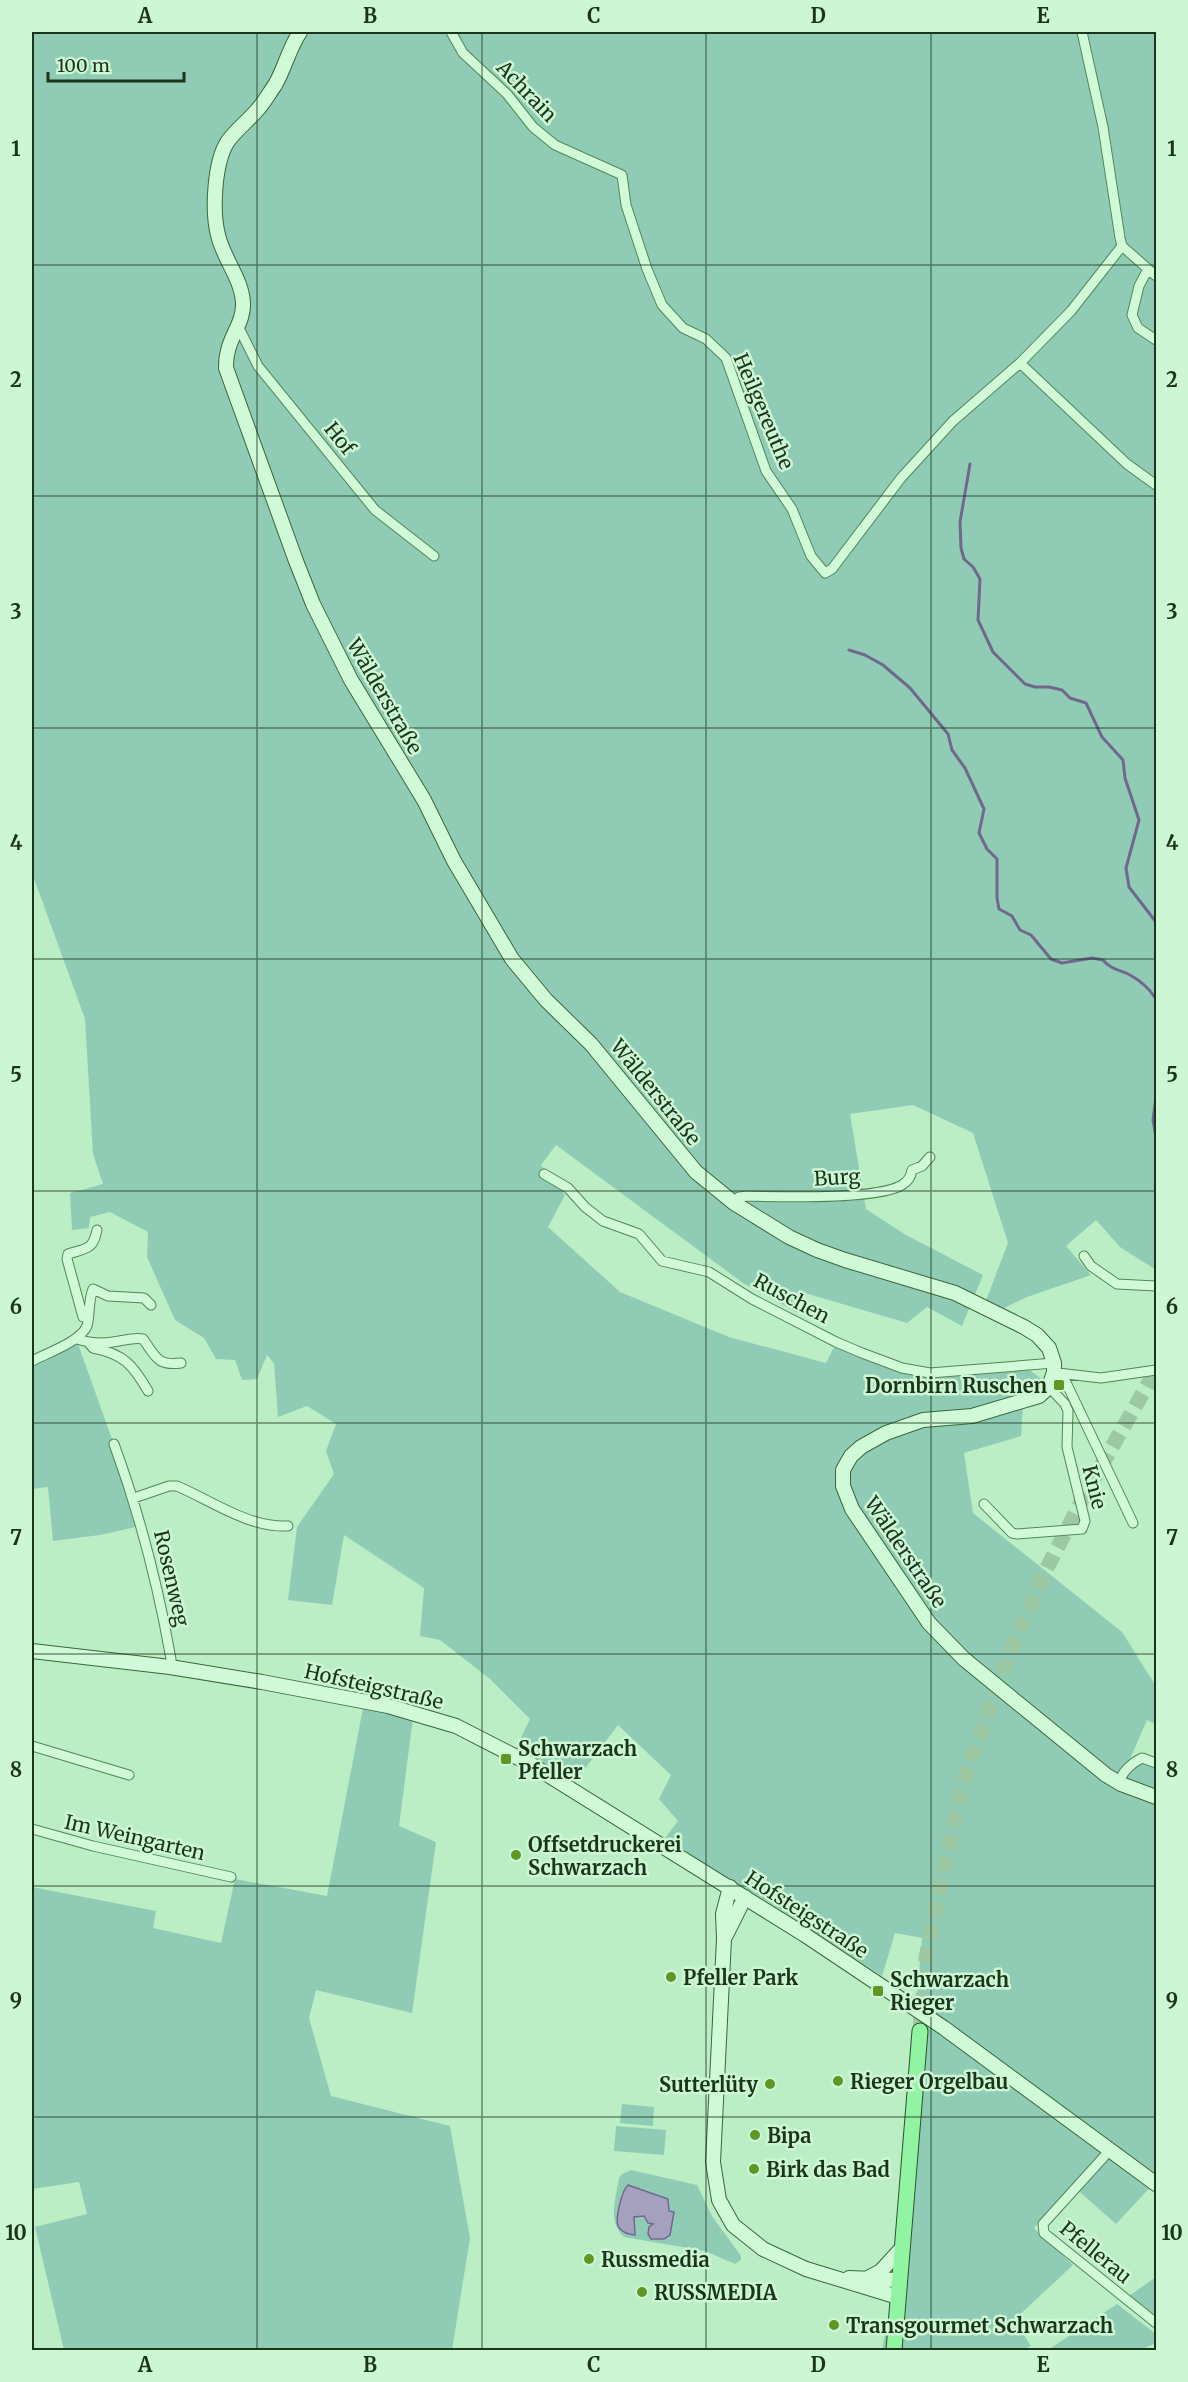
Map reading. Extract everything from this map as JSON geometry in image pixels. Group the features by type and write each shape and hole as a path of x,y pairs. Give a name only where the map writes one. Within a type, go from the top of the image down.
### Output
{"main road":[{"path":"894,2350 920,2031"}],"street":[{"name":"Wälderstraße","path":"300,32 292,44 278,79 261,106 230,139 220,159 216,196 218,234 227,260 242,290 243,314 227,348 226,368 313,604 351,680 424,800 463,876 512,959 546,1000 591,1044 696,1173 734,1203 789,1237 845,1260 955,1293 1006,1318 1044,1341 1057,1370"},
{"name":"Achrain","path":"451,32 463,53 507,94 533,127 555,145 622,176"},
{"path":"1082,32 1103,127 1122,246 1156,276"},
{"name":"Heilgereuthe","path":"622,176 626,205 647,269 662,305 683,328 706,339 726,358 766,471 792,509 811,556 825,573 832,569 901,478 953,421 1020,363 1071,311 1122,246"},
{"path":"1148,269 1139,286 1132,315 1138,328 1156,340"},
{"name":"Hof","path":"238,326 258,366 375,510 434,556"},
{"path":"1020,363 1127,464 1156,485"},
{"name":"Burg","path":"734,1203 740,1197 748,1196 815,1197 886,1191 904,1185 911,1176 912,1170 922,1166 930,1157"},
{"name":"Ruschen","path":"544,1174 568,1188 585,1207 603,1221 639,1234 662,1261 709,1272 752,1299 862,1353 902,1368 930,1372 1057,1370"},
{"path":"80,1336 83,1314 67,1259 68,1254 91,1247 94,1244 97,1230"},
{"path":"1084,1256 1091,1266 1117,1284 1156,1286"},
{"path":"32,1361 80,1336 87,1325 93,1289 108,1296 144,1298 150,1305"},
{"path":"80,1336 93,1348 123,1358 135,1369 148,1390"},
{"path":"89,1343 111,1343 135,1337 143,1339 158,1361 169,1364 181,1363"},
{"path":"1049,1387 1057,1370 1101,1378 1156,1370"},
{"name":"Knie","path":"1057,1370 1133,1523"},
{"name":"Wälderstraße","path":"1049,1387 1039,1396 1016,1404 972,1416 923,1420 886,1433 861,1447 851,1456 843,1470 843,1486 852,1509 908,1592 944,1640 1093,1766 1119,1782 1156,1797"},
{"name":"Knie","path":"984,1503 1012,1533 1082,1529 1084,1526 1085,1521 1067,1447 1068,1411 1065,1404 1049,1387"},
{"name":"Rosenweg","path":"114,1444 134,1498 160,1596 171,1659 170,1667"},
{"path":"134,1498 169,1486 177,1486 251,1520 268,1526 288,1526"},
{"name":"Hofsteigstraße","path":"32,1651 170,1667 388,1706 456,1726 532,1765 730,1887 888,1990 944,2028 1156,2184"},
{"path":"32,1746 129,1775"},
{"path":"1119,1782 1122,1773 1135,1761 1142,1758 1156,1763"},
{"name":"Im Weingarten","path":"32,1829 112,1851 231,1877"},
{"path":"730,1887 723,1914 724,1939 713,2162 719,2200 733,2225 762,2249 806,2269 898,2297"},
{"path":"724,1939 745,1897"},
{"name":"Pfellerau","path":"1111,2149 1043,2224 1042,2229 1053,2241 1156,2323"},
{"path":"868,2278 881,2271 902,2248"},
{"path":"837,2277 900,2280"}],"green space":[{"path":"32,32 1156,32 1156,1270 1120,1247 1096,1220 1066,1246 1091,1275 1027,1297 1000,1310 985,1303 1008,1243 973,1133 913,1105 850,1114 866,1209 906,1235 983,1275 962,1326 927,1307 907,1323 805,1293 798,1313 743,1283 556,1145 541,1165 565,1195 548,1227 620,1292 729,1337 826,1363 835,1345 901,1371 1027,1368 1044,1381 1023,1405 1021,1436 964,1453 973,1513 1122,1632 1156,1686 1156,1725 1147,1720 1130,1759 1156,1769 1156,2181 1116,2224 1073,2186 1034,2228 1073,2265 1014,2320 1031,2346 1022,2350 882,2350 890,2307 922,1938 895,1933 882,1976 765,1900 663,1841 678,1821 659,1799 671,1775 618,1725 572,1786 515,1750 530,1719 490,1679 440,1640 420,1636 424,1588 344,1535 332,1605 288,1600 297,1527 334,1474 326,1451 336,1424 307,1406 278,1417 274,1363 267,1355 257,1379 242,1380 235,1360 216,1359 204,1338 175,1320 147,1257 148,1232 110,1212 90,1217 89,1228 72,1230 70,1193 103,1184 93,1154 85,1019 32,873"},
{"path":"77,1341 133,1498 140,1526 100,1535 53,1541 48,1487 32,1489 32,1362"},
{"path":"363,1708 413,1718 399,1826 436,1842 412,2013 316,1990 309,2018 331,2096 450,2126 470,2238 452,2350 64,2350 35,2227 87,2214 79,2182 32,2189 32,1887 156,1911 153,1928 221,1943 235,1879 327,1896"},
{"path":"622,2104 654,2107 653,2126 620,2123"},
{"path":"616,2126 666,2130 664,2155 614,2151"},
{"path":"631,2170 697,2185 712,2216 741,2256 741,2260 735,2264 705,2251 624,2237 616,2224 614,2210 619,2178"},
{"path":"1156,2277 1156,2316 1129,2296"},
{"path":"1117,2304 1156,2334 1156,2343 1140,2350 1048,2350"}],"shaded area":[{"path":"628,2185 668,2199 669,2211 674,2212 670,2235 664,2239 651,2239 648,2234 649,2227 653,2224 648,2223 644,2216 634,2217 635,2235 625,2233 618,2226 621,2198"}],"waterway":[{"path":"970,464 960,522 961,548 964,559 973,567 980,579 978,620 993,652 1025,684 1062,690 1070,698 1086,703 1102,737 1123,760 1125,778 1139,820 1126,868 1129,887 1156,922"},
{"path":"849,650 865,655 883,665 910,688 948,734 952,750 965,768 984,809 979,833 987,849 997,859 999,909 1012,916 1020,930 1031,935 1051,959 1062,963 1092,958 1103,960 1138,980 1156,999"},
{"path":"1156,1097 1153,1120 1156,1137"}],"tunnel":[{"path":"920,2031 926,1958 965,1777 1014,1642 1046,1570 1084,1496 1156,1370"}],"place":[{"name":"Dornbirn Ruschen","path":"1059,1385"},
{"name":"Schwarzach Pfeller","path":"506,1759"},
{"name":"Offsetdruckerei Schwarzach","path":"516,1855"},
{"name":"Pfeller Park","path":"671,1977"},
{"name":"Schwarzach Rieger","path":"878,1991"},
{"name":"Rieger Orgelbau","path":"838,2081"},
{"name":"Sutterlüty","path":"770,2084"},
{"name":"Bipa","path":"755,2135"},
{"name":"Birk das Bad","path":"754,2169"},
{"name":"Russmedia","path":"589,2259"},
{"name":"RUSSMEDIA","path":"642,2292"},
{"name":"Transgourmet Schwarzach","path":"834,2325"}]}
